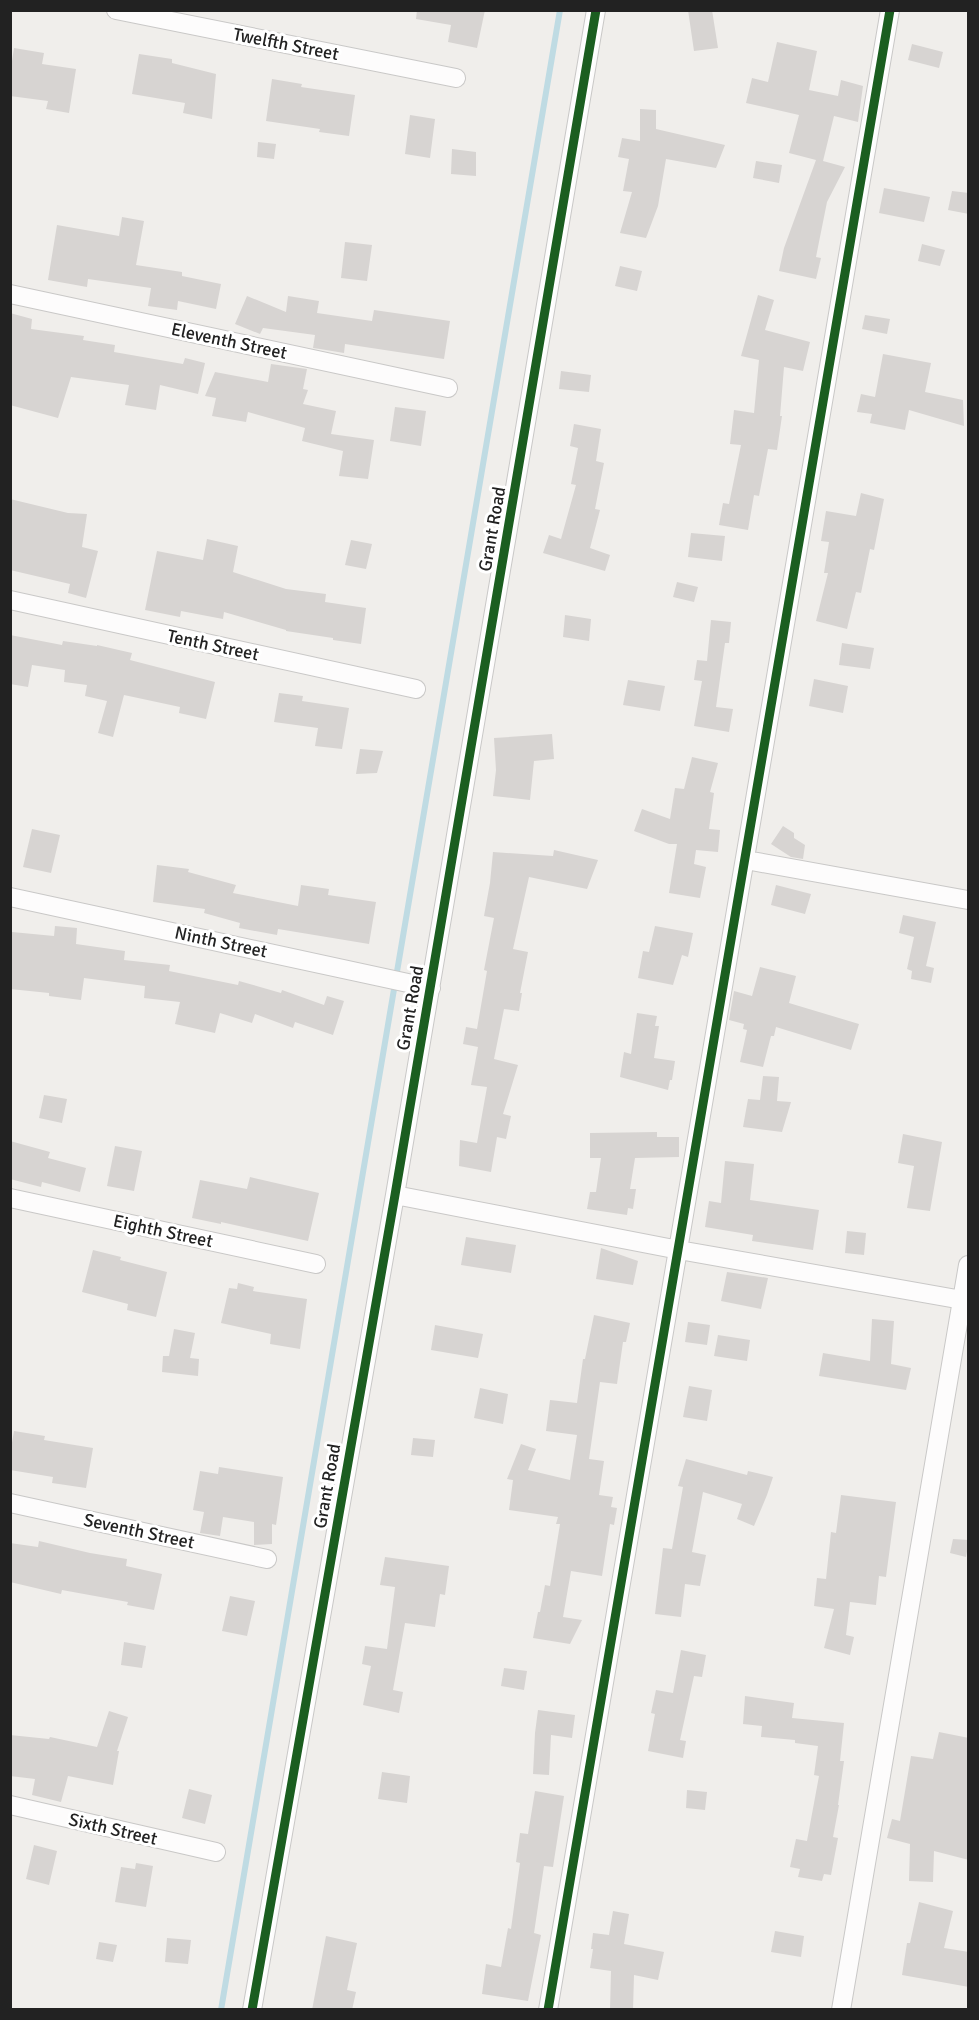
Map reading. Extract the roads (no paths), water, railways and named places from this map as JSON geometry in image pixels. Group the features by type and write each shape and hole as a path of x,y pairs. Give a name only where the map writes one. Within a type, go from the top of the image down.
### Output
{"street":[{"name":"Twelfth Street","path":"116,10 456,78"},
{"name":"Grant Road","path":"252,2010 395,1195 596,10"},
{"path":"548,2010 891,10"},
{"name":"Eleventh Street","path":"10,294 448,388"},
{"name":"Tenth Street","path":"10,600 416,689"},
{"path":"746,860 969,900"},
{"name":"Ninth Street","path":"10,897 430,988"},
{"path":"395,1195 679,1250 966,1300"},
{"name":"Eighth Street","path":"10,1198 316,1264"},
{"path":"841,2010 966,1300 969,1265"},
{"name":"Seventh Street","path":"10,1503 267,1559"},
{"name":"Sixth Street","path":"10,1805 216,1852"}],"waterway":[{"path":"221,2010 560,10"}]}
